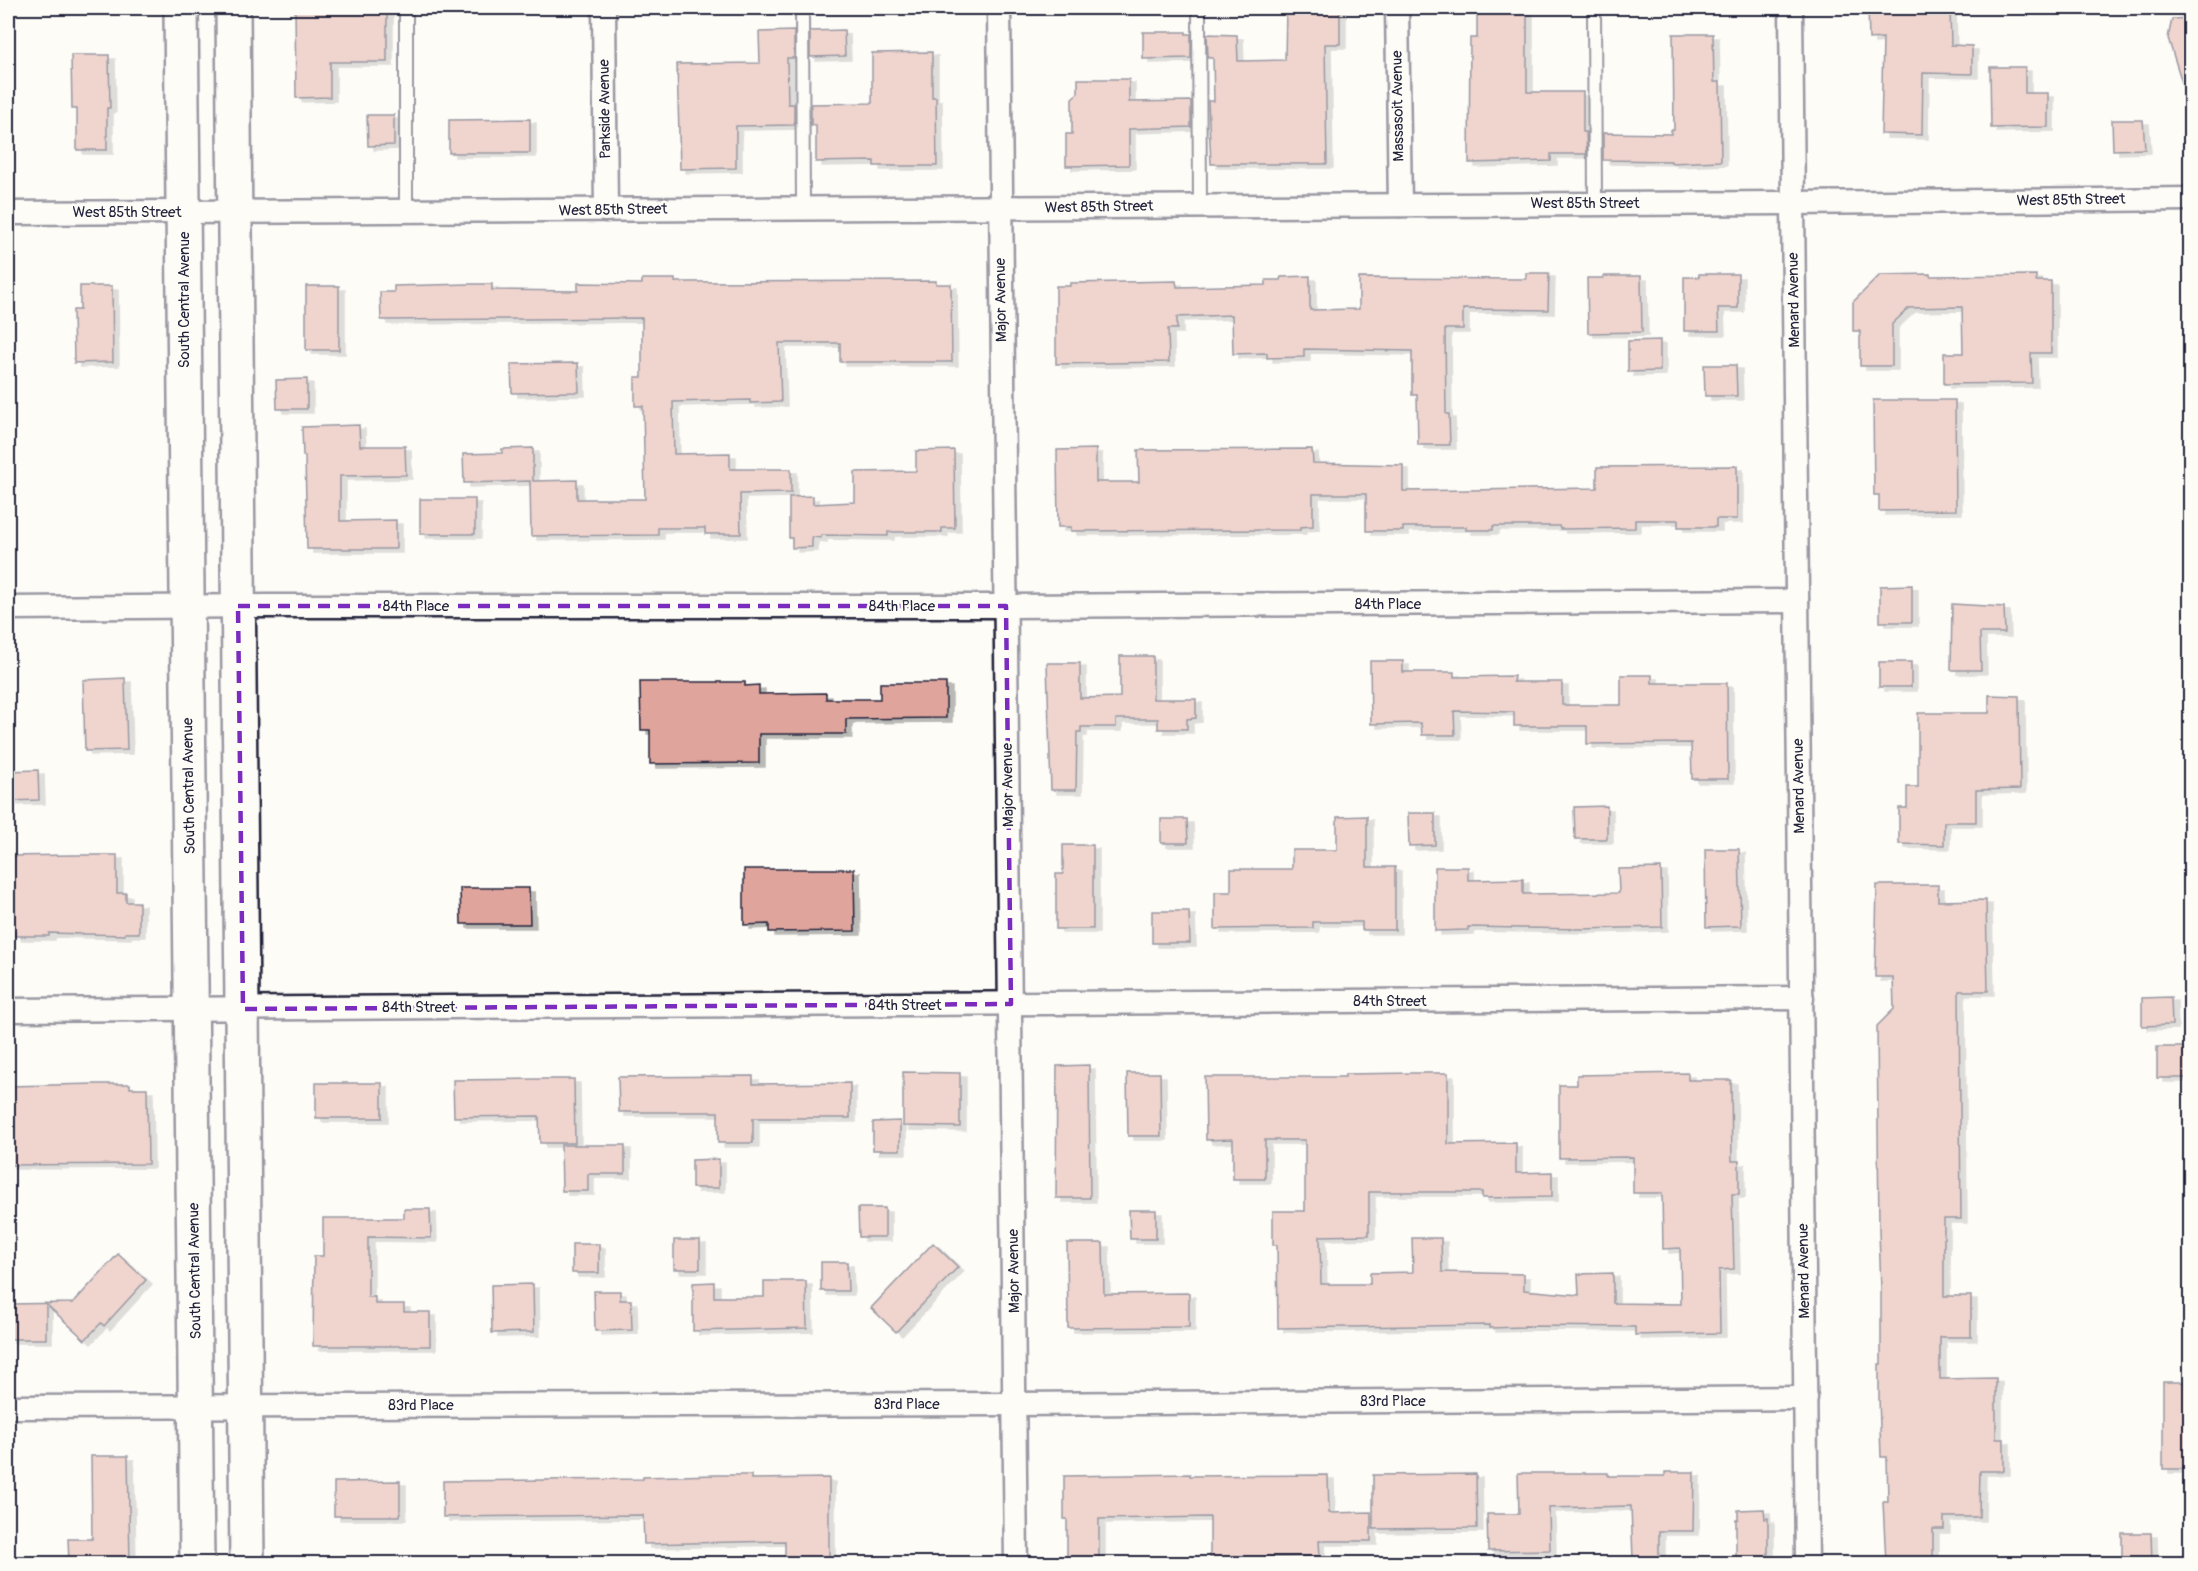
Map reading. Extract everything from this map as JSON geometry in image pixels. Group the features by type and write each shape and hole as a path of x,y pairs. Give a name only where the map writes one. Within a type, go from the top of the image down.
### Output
{"street":[{"name":"South Central Avenue","path":"182,8 197,1563"},
{"path":"233,8 247,1563"},
{"name":"Parkside Avenue","path":"603,8 606,210"},
{"name":"Major Avenue","path":"999,8 1016,1563"},
{"name":"Massasoit Avenue","path":"1397,8 1400,205"},
{"name":"Menard Avenue","path":"1791,8 1807,1563"},
{"name":"West 85th Street","path":"8,213 2190,199"},
{"name":"84th Place","path":"8,608 1006,606 1797,601"},
{"name":"84th Street","path":"8,1010 1802,998"},
{"name":"83rd Place","path":"8,1407 1015,1404 1806,1398"}],"lane":[{"path":"406,8 406,211"},
{"path":"802,8 803,208"},
{"path":"1199,8 1200,206"},
{"path":"1594,8 1595,203"}],"highlighted area":[{"path":"238,606 1006,606 1011,1004 243,1009"}],"building":[{"path":"295,8 387,8 387,62 330,62 330,97 296,98"},
{"path":"1286,8 1340,8 1340,44 1325,44 1327,164 1211,164 1208,101 1214,101 1213,58 1208,58 1207,34 1237,35 1238,61 1285,60"},
{"path":"1477,8 1527,8 1527,92 1583,92 1583,132 1586,132 1587,159 1586,154 1551,154 1551,161 1469,163 1470,38 1477,38"},
{"path":"1868,8 1950,8 1951,45 1972,46 1972,74 1923,73 1922,135 1881,134 1883,38 1869,39"},
{"path":"2190,18 2190,94 2186,95 2168,38 2172,19"},
{"path":"844,30 845,56 810,57 810,31"},
{"path":"794,31 794,58 787,58 788,104 794,104 794,125 736,126 736,168 680,169 677,64 760,63 759,32"},
{"path":"1143,32 1191,34 1191,58 1143,59"},
{"path":"1673,34 1713,34 1714,82 1720,82 1721,161 1671,163 1671,161 1603,160 1603,133 1671,134 1671,130 1674,130"},
{"path":"932,52 932,97 936,97 937,166 874,166 874,161 816,162 816,125 811,125 811,104 872,103 872,53"},
{"path":"71,55 109,55 110,108 107,108 107,150 77,150 77,109 72,109"},
{"path":"1990,67 2025,67 2025,93 2048,93 2048,127 1991,128"},
{"path":"1078,79 1129,79 1129,102 1191,101 1191,127 1129,129 1129,165 1066,166 1066,134 1072,134 1072,98 1078,93"},
{"path":"367,115 394,115 394,145 368,146"},
{"path":"530,119 530,153 449,153 449,120"},
{"path":"2112,120 2143,120 2145,149 2113,150"},
{"path":"1526,273 1549,273 1548,310 1463,309 1463,329 1445,329 1446,414 1449,414 1450,445 1418,445 1417,395 1412,395 1412,351 1304,349 1304,357 1267,358 1267,353 1233,354 1232,315 1177,317 1177,329 1168,329 1169,362 1056,364 1056,286 1070,286 1070,283 1176,281 1177,287 1266,285 1266,280 1310,276 1310,310 1359,309 1359,278 1526,279"},
{"path":"1699,274 1738,274 1738,308 1718,308 1719,331 1684,331 1684,277 1699,277"},
{"path":"1930,274 1930,276 2036,275 2036,281 2051,281 2051,353 2031,353 2032,383 1944,384 1944,353 1963,353 1962,307 1909,308 1892,324 1892,366 1860,366 1860,331 1853,331 1853,302 1880,275"},
{"path":"1603,276 1641,276 1642,332 1588,333 1587,278 1603,278"},
{"path":"642,279 675,279 675,282 936,281 936,284 951,284 952,362 840,362 840,343 779,343 781,402 750,403 750,400 673,402 674,454 730,453 730,469 791,469 791,493 740,494 741,534 705,534 705,528 658,528 658,535 531,536 530,481 464,483 463,454 502,453 502,449 533,448 533,481 577,480 577,499 645,499 643,406 635,406 635,377 642,377 642,318 381,320 380,292 394,292 394,286 469,284 492,284 492,290 578,291 578,283 642,284"},
{"path":"80,286 112,286 113,362 74,363 73,310 80,310"},
{"path":"306,286 339,286 339,350 306,350"},
{"path":"1660,340 1660,371 1628,372 1628,341"},
{"path":"578,363 579,392 512,393 511,364"},
{"path":"1704,365 1736,365 1737,396 1705,396"},
{"path":"307,379 307,409 277,409 276,380"},
{"path":"1873,400 1955,400 1956,510 1879,511 1879,495 1874,495"},
{"path":"359,425 360,446 405,446 406,475 340,476 340,521 396,520 396,549 307,549 305,456 303,456 302,427"},
{"path":"1096,449 1096,482 1139,482 1138,450 1312,449 1313,463 1403,465 1403,491 1597,488 1597,467 1737,466 1737,519 1716,519 1716,527 1678,527 1678,520 1635,520 1635,528 1560,529 1559,526 1493,526 1493,530 1466,530 1466,527 1403,527 1403,531 1366,531 1366,494 1313,494 1313,526 1300,527 1300,530 1071,531 1071,527 1058,527 1057,450"},
{"path":"954,450 955,528 942,528 942,532 888,532 888,536 821,535 821,538 812,537 812,547 792,548 792,538 789,538 789,497 813,496 813,504 855,502 855,472 916,471 916,451"},
{"path":"420,499 475,499 475,534 420,534"},
{"path":"1912,585 1912,622 1880,622 1880,586"},
{"path":"1952,604 2004,607 2005,633 1980,633 1981,670 1951,670"},
{"path":"1120,656 1153,656 1153,699 1196,699 1196,718 1187,719 1187,729 1158,729 1158,719 1116,719 1116,727 1081,727 1081,732 1077,732 1076,790 1051,790 1047,663 1080,663 1080,698 1120,697"},
{"path":"1370,661 1403,661 1403,672 1454,672 1454,677 1514,676 1513,682 1562,682 1562,705 1621,705 1621,675 1652,675 1652,683 1727,683 1728,779 1692,779 1691,743 1587,744 1587,726 1514,726 1514,712 1454,711 1455,735 1422,735 1421,723 1371,724"},
{"path":"1879,662 1911,662 1911,687 1879,687"},
{"path":"125,678 127,750 85,751 83,680"},
{"path":"640,682 745,682 745,686 759,685 759,694 826,693 826,699 880,699 880,683 946,683 946,718 846,719 846,734 759,734 759,763 650,764 650,730 641,730"},
{"path":"1989,695 2019,696 2020,789 1976,790 1976,822 1944,822 1944,845 1899,844 1899,808 1907,808 1907,787 1918,787 1918,713 1989,713"},
{"path":"38,770 39,800 8,801 8,771"},
{"path":"1607,806 1607,839 1575,839 1574,807"},
{"path":"1408,813 1435,813 1435,845 1409,846"},
{"path":"1367,816 1367,867 1395,867 1395,930 1362,930 1362,922 1313,922 1313,928 1215,929 1215,892 1231,892 1231,869 1292,869 1292,850 1337,850 1337,817"},
{"path":"1161,819 1187,819 1188,843 1161,843"},
{"path":"1063,845 1093,845 1093,929 1056,929 1056,874 1063,874"},
{"path":"1705,849 1739,849 1741,926 1706,927"},
{"path":"117,855 117,893 126,893 126,902 139,902 139,933 125,933 125,935 49,933 49,936 15,936 15,932 8,932 8,856"},
{"path":"1435,867 1468,867 1468,880 1523,879 1523,894 1619,893 1618,869 1661,868 1662,927 1581,929 1468,927 1468,930 1435,931"},
{"path":"744,869 854,869 855,931 769,932 769,924 744,925"},
{"path":"1877,885 1938,885 1938,901 1986,900 1988,991 1959,991 1961,1219 1944,1219 1944,1296 1971,1296 1971,1337 1940,1337 1940,1379 1996,1378 1996,1439 2004,1439 2004,1471 1980,1471 1979,1517 1944,1517 1944,1529 1933,1529 1933,1563 1886,1563 1883,1502 1888,1502 1887,1457 1881,1457 1879,1397 1881,1290 1877,1026 1894,1009 1893,977 1875,977"},
{"path":"460,888 529,888 530,924 461,924"},
{"path":"1152,911 1189,911 1190,943 1152,943"},
{"path":"2171,997 2172,1025 2142,1026 2142,998"},
{"path":"2157,1047 2187,1047 2187,1078 2157,1078"},
{"path":"1089,1065 1090,1198 1056,1198 1057,1066"},
{"path":"903,1072 960,1073 960,1127 903,1126"},
{"path":"1127,1073 1160,1073 1161,1136 1128,1136"},
{"path":"1448,1073 1448,1144 1516,1143 1516,1173 1552,1172 1552,1197 1482,1198 1482,1192 1369,1192 1369,1235 1320,1236 1321,1284 1370,1284 1370,1273 1413,1272 1412,1238 1441,1238 1442,1272 1524,1274 1524,1290 1579,1295 1578,1274 1613,1273 1613,1303 1681,1304 1680,1248 1663,1249 1662,1193 1633,1193 1633,1157 1559,1158 1559,1085 1577,1085 1577,1075 1688,1073 1688,1080 1731,1080 1732,1161 1739,1161 1739,1194 1732,1194 1734,1269 1719,1270 1720,1333 1635,1335 1635,1327 1490,1328 1490,1325 1278,1328 1277,1245 1273,1245 1273,1211 1305,1211 1305,1140 1265,1140 1265,1179 1233,1179 1233,1139 1206,1140 1205,1077 1345,1077 1345,1074"},
{"path":"753,1076 753,1084 850,1083 850,1118 753,1118 753,1143 718,1143 718,1112 619,1112 618,1077"},
{"path":"574,1079 575,1143 540,1143 539,1116 454,1117 453,1080"},
{"path":"316,1083 382,1083 382,1118 316,1118"},
{"path":"130,1084 130,1088 147,1088 148,1164 8,1165 8,1086"},
{"path":"900,1121 900,1150 873,1150 873,1122"},
{"path":"561,1145 625,1145 625,1174 588,1174 588,1191 562,1191"},
{"path":"719,1159 719,1188 692,1188 692,1160"},
{"path":"858,1208 885,1208 885,1237 859,1237"},
{"path":"404,1209 430,1209 431,1238 368,1237 368,1297 375,1297 375,1304 404,1304 404,1312 430,1312 430,1346 313,1346 314,1256 323,1256 323,1218 404,1218"},
{"path":"1129,1210 1156,1210 1156,1239 1130,1239"},
{"path":"674,1240 700,1240 700,1269 674,1269"},
{"path":"933,1243 958,1267 896,1332 871,1308"},
{"path":"1067,1243 1103,1243 1104,1294 1189,1293 1189,1327 1068,1328"},
{"path":"572,1244 599,1244 599,1273 572,1273"},
{"path":"118,1254 146,1280 104,1326 101,1323 85,1340 46,1304 46,1339 8,1339 8,1304 73,1303"},
{"path":"821,1262 847,1262 848,1291 821,1291"},
{"path":"764,1281 806,1281 807,1328 693,1331 693,1283 714,1282 714,1297 764,1297"},
{"path":"533,1284 534,1332 492,1333 491,1285"},
{"path":"594,1291 620,1291 620,1300 631,1300 632,1330 595,1331"},
{"path":"2163,1382 2190,1382 2190,1469 2163,1469"},
{"path":"91,1456 128,1456 130,1563 69,1563 68,1539 92,1539"},
{"path":"1665,1472 1694,1472 1693,1531 1659,1531 1659,1559 1633,1559 1631,1506 1549,1508 1550,1550 1488,1551 1487,1514 1519,1514 1518,1473 1608,1473 1608,1476 1665,1476"},
{"path":"1190,1474 1190,1476 1328,1475 1329,1513 1371,1512 1371,1541 1319,1541 1320,1556 1210,1558 1210,1517 1099,1519 1099,1563 1067,1563 1064,1476"},
{"path":"1476,1474 1477,1528 1373,1529 1373,1475"},
{"path":"751,1475 751,1479 829,1478 829,1561 785,1561 785,1541 644,1544 643,1515 443,1517 443,1481 643,1479 643,1477"},
{"path":"400,1481 400,1516 334,1516 334,1482"},
{"path":"1764,1509 1765,1519 1768,1518 1768,1563 1736,1563 1738,1510"},
{"path":"2122,1533 2151,1533 2152,1563 2122,1563"}]}
